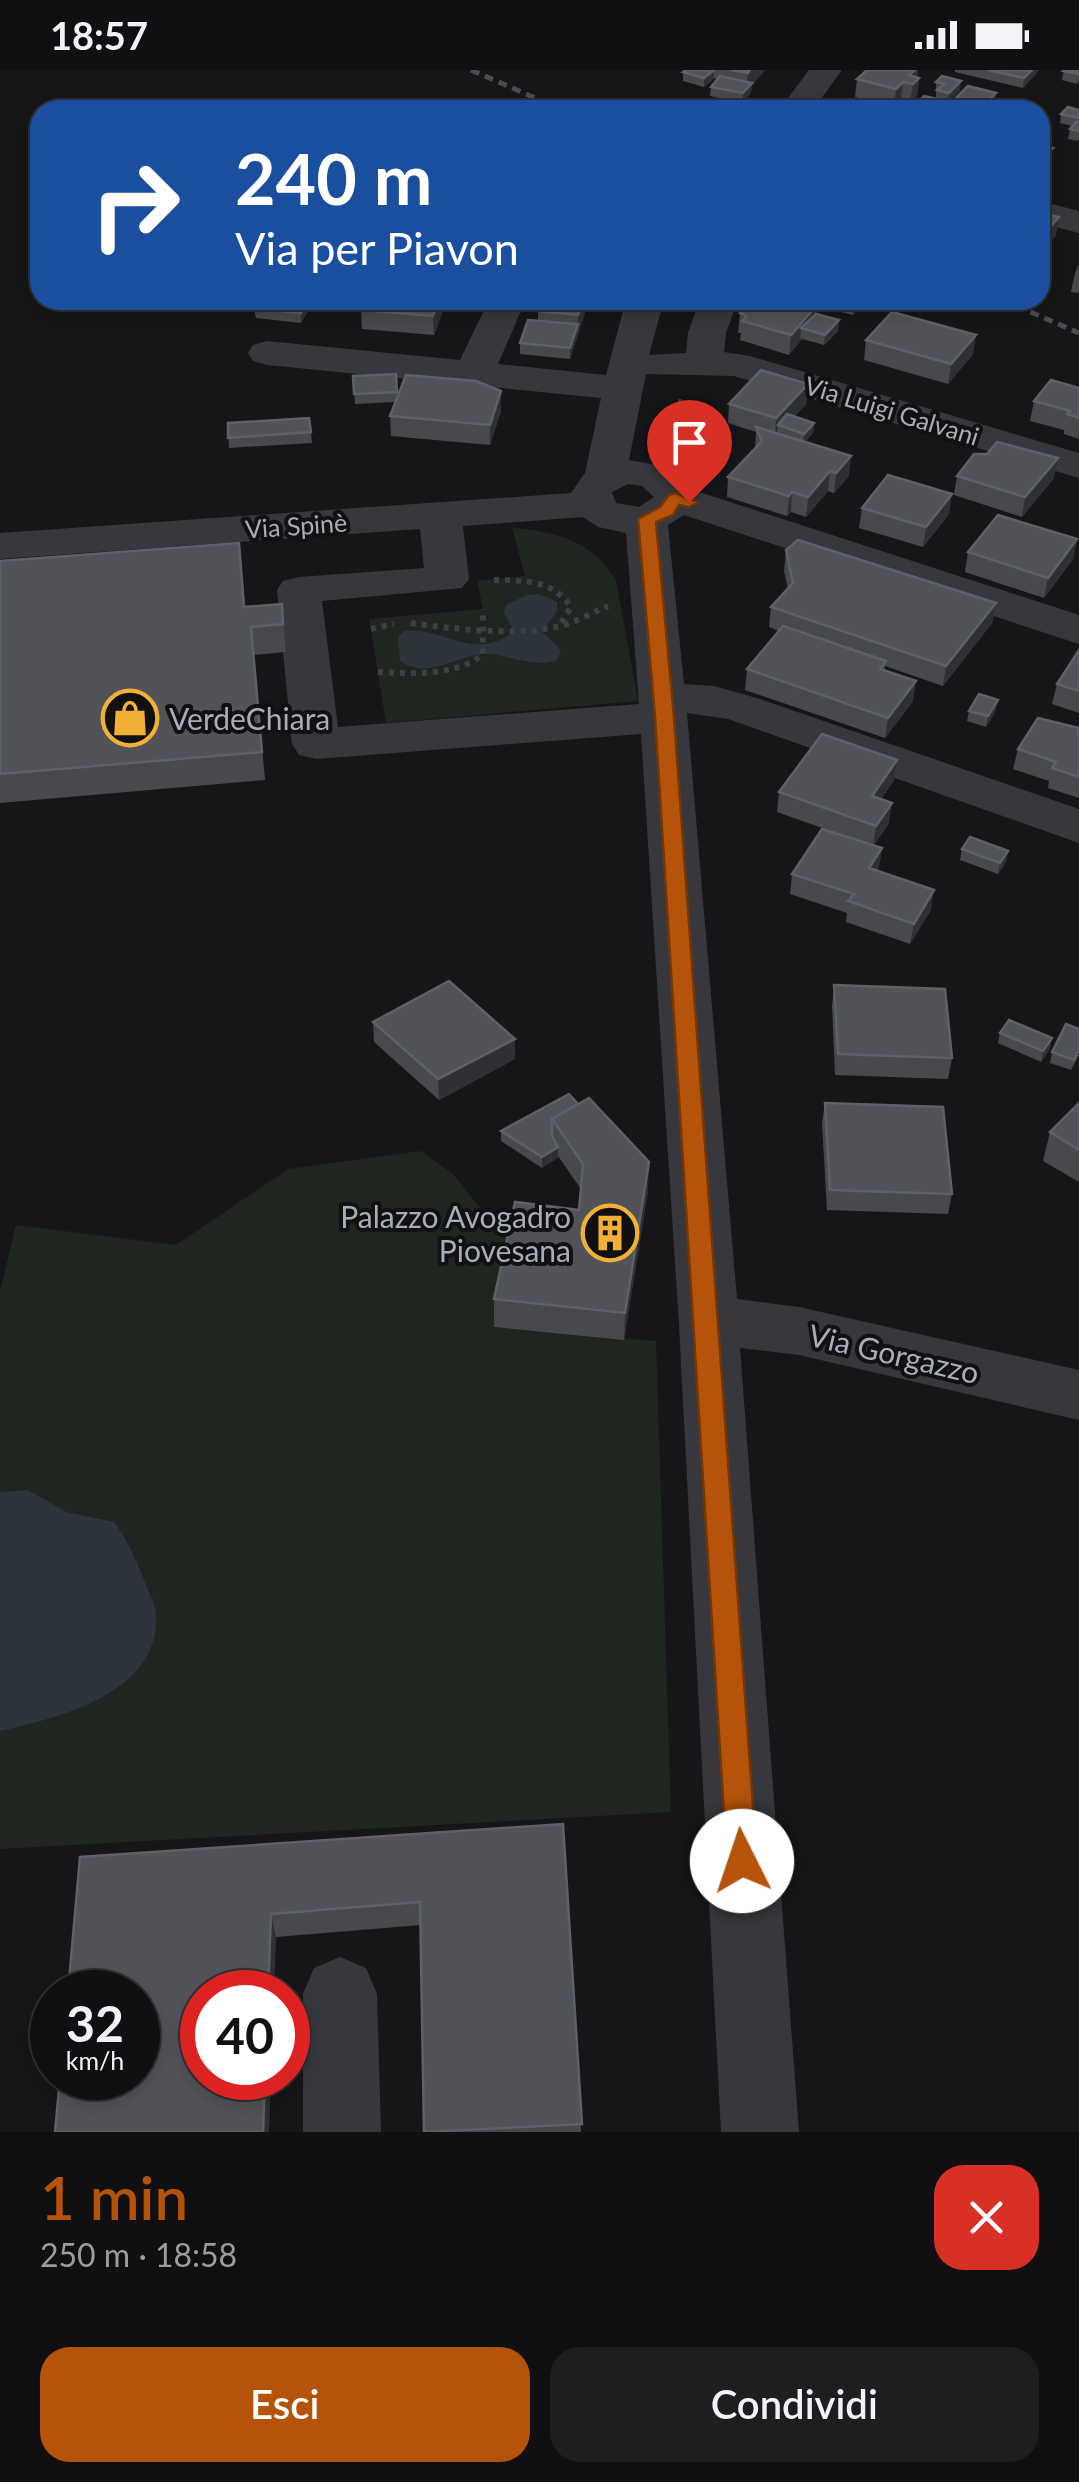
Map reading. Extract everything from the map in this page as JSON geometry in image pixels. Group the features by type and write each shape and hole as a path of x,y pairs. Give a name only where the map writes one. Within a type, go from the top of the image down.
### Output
{"street":[{"path":"804,100 826,70"},
{"path":"1050,215 1079,222"},
{"path":"474,373 503,310"},
{"path":"641,310 622,388 640,488 664,708 760,2132"},
{"path":"676,310 680,372"},
{"path":"640,488 680,372 707,333 716,310"},
{"path":"267,353 622,388"},
{"name":"Via Luigi Galvani","path":"680,372 736,364 1079,466"},
{"path":"640,488 1079,630"},
{"name":"Via Spinè","path":"0,546 440,514 640,488"},
{"path":"440,514 447,579 299,590 316,744 714,700 1079,827"},
{"name":"Via Gorgazzo","path":"707,1320 799,1331 1079,1395"},
{"path":"340,1994 342,2132"}],"path":[{"path":"640,488 678,426 680,372"},
{"path":"488,580 524,580 560,592 570,608 558,627"},
{"path":"371,629 410,622 450,628 543,629 620,604"},
{"path":"378,672 428,674 476,661 483,655 483,609"}],"shaded area":[{"path":"512,528 558,535 584,547 616,580 638,701 386,723 369,619 483,609 477,581 525,576"},
{"path":"539,594 557,602 557,611 542,632 561,650 557,660 540,663 485,654 432,668 400,661 398,637 404,631 485,644 514,632 504,613 506,605"},
{"path":"421,1151 453,1174 490,1220 515,1229 495,1327 656,1341 671,1812 0,1849 0,1291 16,1225 176,1245 288,1169"},
{"path":"28,1490 66,1512 114,1522 132,1552 155,1607 153,1641 142,1664 102,1697 50,1718 0,1731 0,1492"}],"building":[{"path":"714,70 704,78 683,72"},
{"path":"867,70 915,70 909,75 919,78 913,84 903,82 896,89 857,79"},
{"path":"988,70 1032,70 1024,78"},
{"path":"720,76 752,83 743,93 711,87"},
{"path":"942,76 961,81 949,93 937,90 944,84 936,82"},
{"path":"968,86 996,93 989,100 954,100"},
{"path":"1068,107 1079,110 1079,118 1061,114"},
{"path":"361,310 435,310 433,316"},
{"path":"538,310 580,310 578,315"},
{"path":"813,310 791,335 742,321 747,316 740,313"},
{"path":"892,312 976,335 951,364 866,340"},
{"path":"816,314 839,320 825,335 801,328"},
{"path":"528,320 578,324 570,348 520,343"},
{"path":"761,370 808,384 776,418 729,404"},
{"path":"396,374 397,392 354,394 353,376"},
{"path":"406,375 476,381 501,391 490,425 390,416"},
{"path":"1051,380 1079,388 1079,418 1067,414 1070,411 1034,401"},
{"path":"787,414 814,423 804,434 778,425"},
{"path":"309,418 311,432 228,438 228,423"},
{"path":"756,427 851,456 836,473 830,471 808,497 792,492 789,496 728,477 762,441"},
{"path":"997,442 1058,458 1025,497 957,476 974,454 987,454"},
{"path":"888,475 952,494 926,527 862,508"},
{"path":"998,515 1077,539 1048,578 968,552"},
{"path":"798,540 996,603 946,666 771,607 793,583 786,550"},
{"name":"VerdeChiara","path":"239,543 244,607 282,604 283,624 251,627 262,752 0,774 0,561"},
{"path":"783,626 886,661 880,669 916,681 888,718 747,669"},
{"path":"1079,650 1079,691 1057,684"},
{"path":"979,694 998,700 988,716 969,711"},
{"path":"1038,718 1079,728 1079,777 1052,768 1056,762 1018,749"},
{"path":"822,734 897,760 872,796 892,803 876,826 779,792"},
{"path":"822,829 882,848 869,868 934,890 914,924 848,901 854,894 792,874"},
{"path":"970,837 1008,851 1000,863 962,849"},
{"path":"449,981 515,1039 438,1079 373,1022"},
{"path":"834,985 945,989 952,1058 838,1054"},
{"path":"1009,1020 1052,1038 1043,1051 1000,1033"},
{"path":"1066,1024 1079,1029 1079,1050 1074,1060 1052,1052"},
{"path":"569,1094 578,1104 552,1119 552,1136 558,1147 542,1157 501,1131"},
{"name":"Palazzo Avogadro Piovesana","path":"589,1098 649,1162 625,1313 494,1299 515,1202 579,1210 583,1164 552,1119"},
{"path":"825,1103 943,1107 952,1194 830,1190"},
{"path":"1079,1103 1079,1150 1050,1132"},
{"path":"563,1824 582,2124 424,2132 420,1902 271,1914 269,1970 180,1970 180,2100 264,2100 263,2132 55,2132 58,2100 160,2100 160,1970 70,1970 80,1857"}],"railway":[{"path":"471,70 540,100"},
{"path":"1026,310 1079,333"}],"place":[{"name":"VerdeChiara","path":"130,718"},
{"name":"Palazzo Avogadro Piovesana","path":"610,1233"}],"route":[{"path":"689,502 675,498 666,511 646,519 665,717 742,1861"}]}
